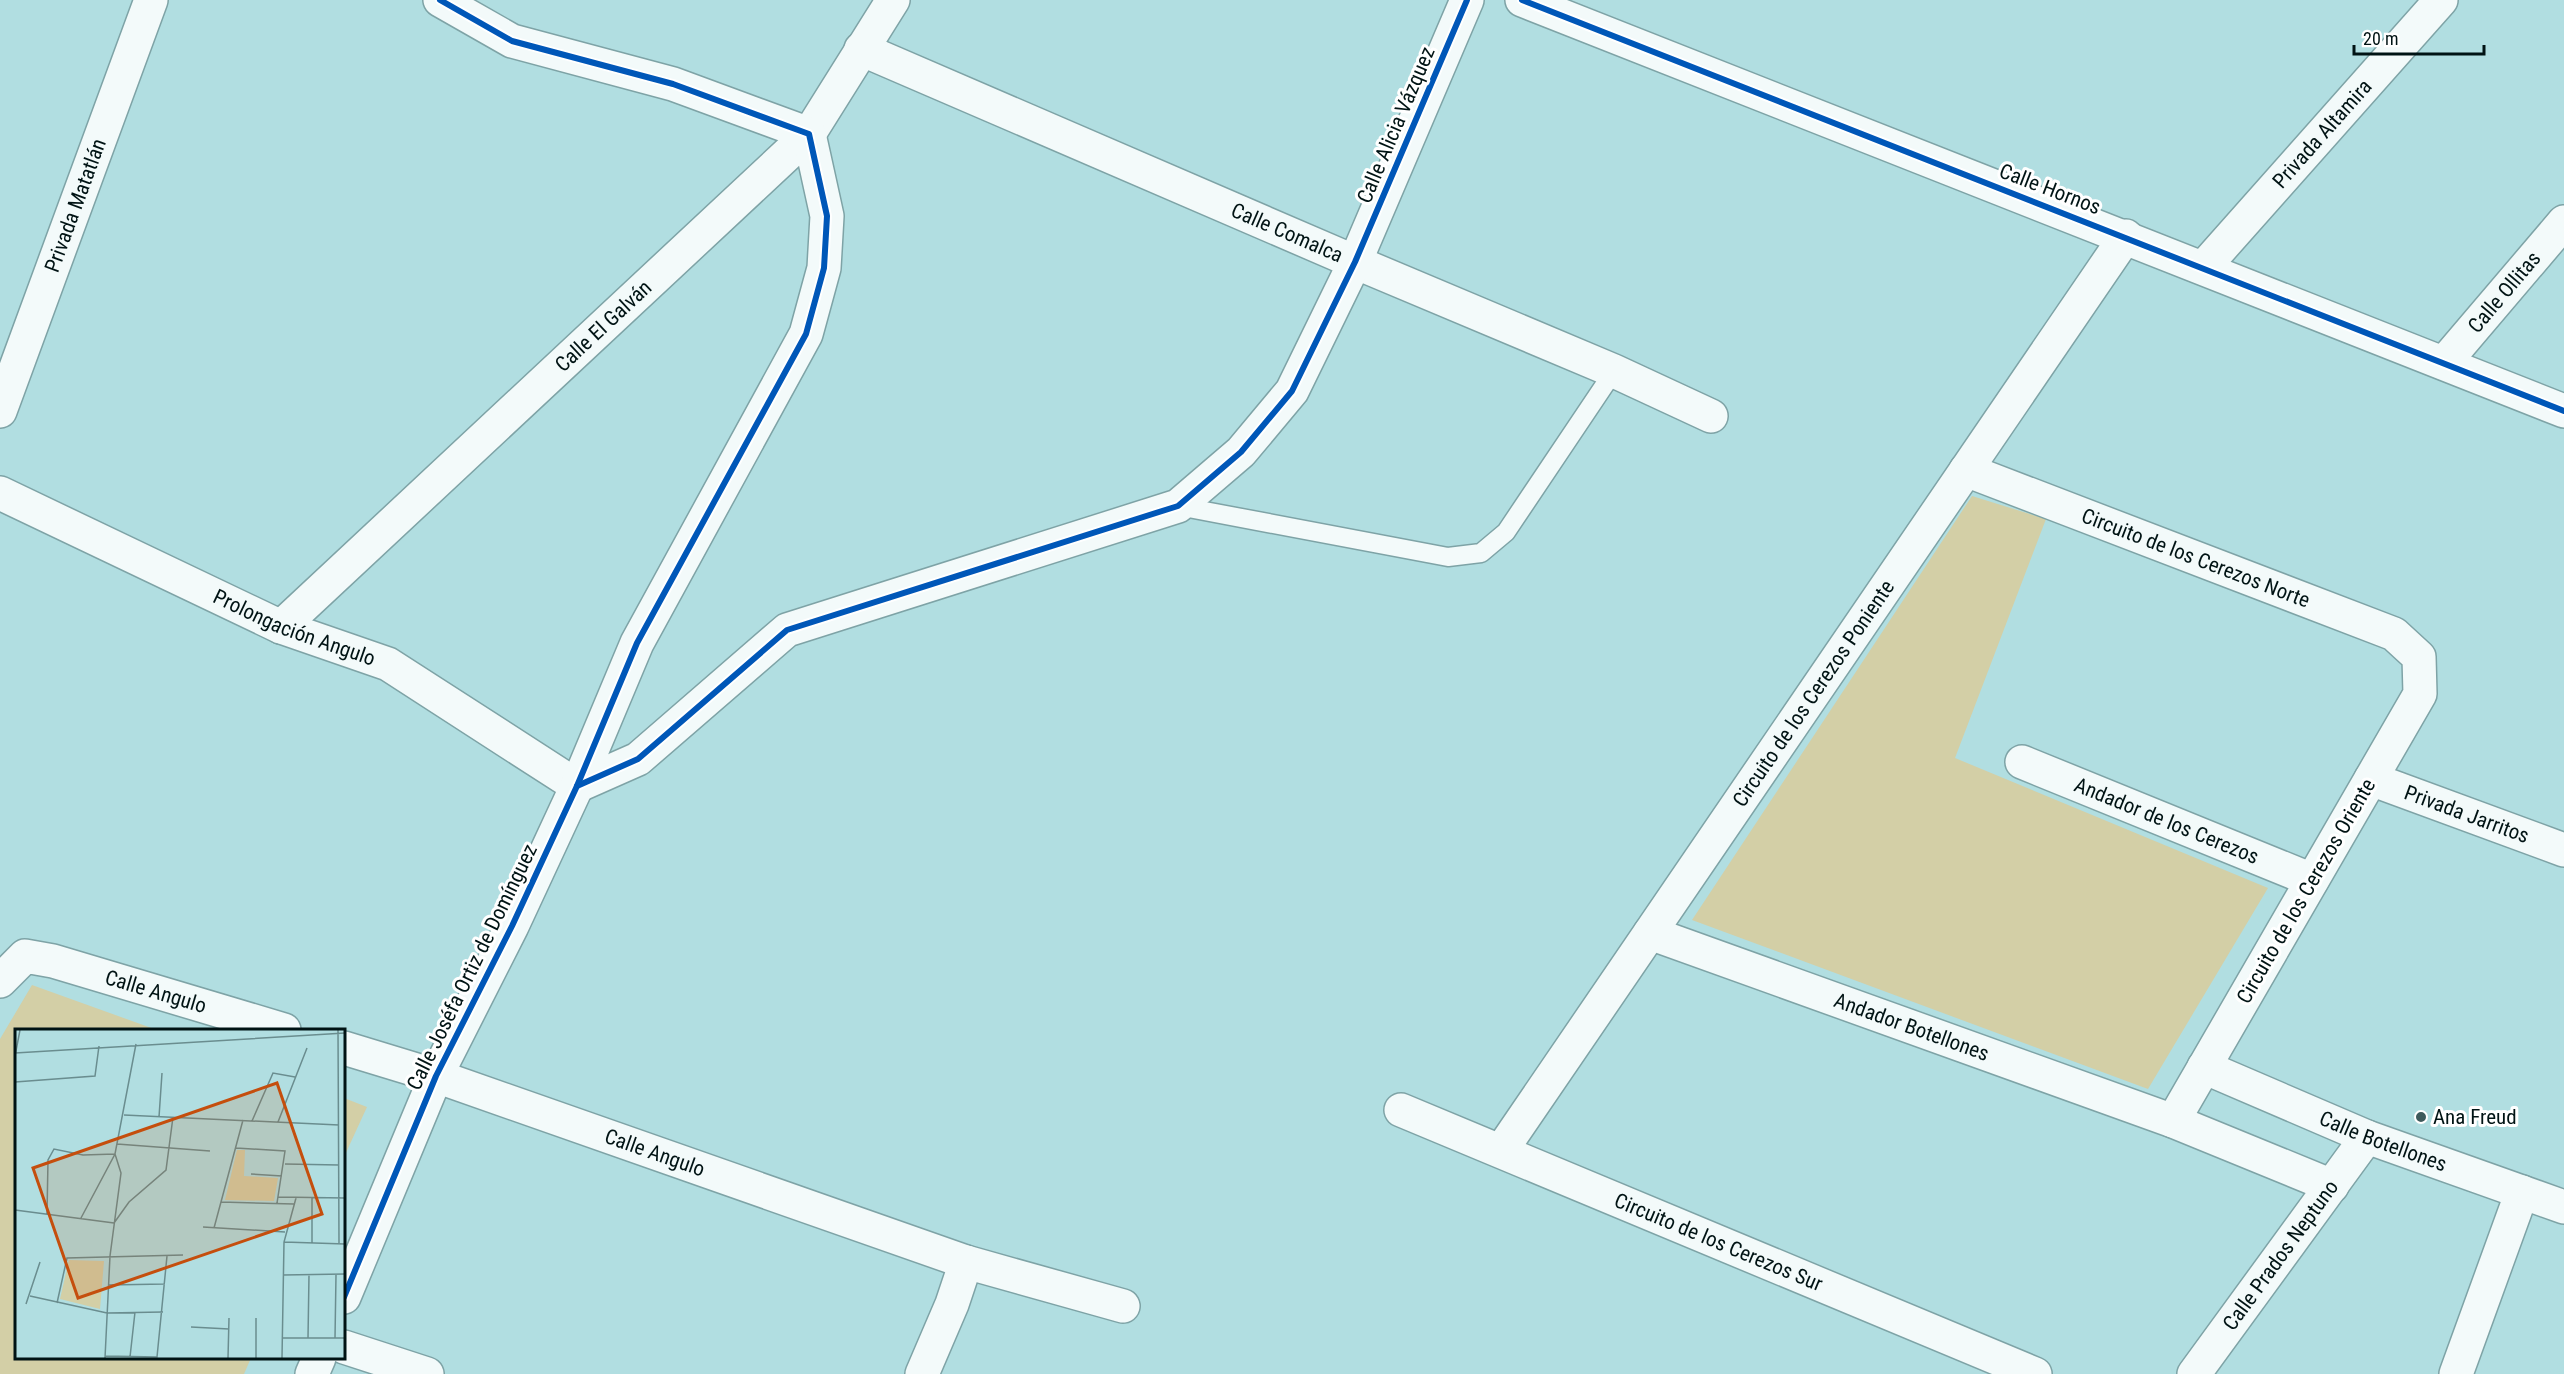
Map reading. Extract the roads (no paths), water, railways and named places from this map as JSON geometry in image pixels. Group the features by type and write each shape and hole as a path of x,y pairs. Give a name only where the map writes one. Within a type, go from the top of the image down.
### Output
{"street":[{"name":"Privada Matatlán","path":"0,411 151,0"},
{"path":"440,0 451,9 512,40 673,84 809,134"},
{"name":"Calle El Galván","path":"281,627 809,134 893,0"},
{"name":"Calle Alicia Vázquez","path":"1178,506 1241,452 1292,391 1355,262 1467,0"},
{"name":"Calle Hornos","path":"1522,0 2126,236 2564,411"},
{"name":"Privada Altamira","path":"2204,267 2441,0"},
{"name":"Calle Comalca","path":"861,49 1614,371 1711,416"},
{"name":"Calle Joséfa Ortiz de Domínguez","path":"345,1295 436,1076 512,926 577,786 637,643 806,334 824,268 827,216 809,134"},
{"name":"Calle Ollitas","path":"2444,363 2564,222"},
{"name":"Circuito de los Cerezos Poniente","path":"1501,1151 2126,236"},
{"name":"Circuito de los Cerezos Norte","path":"1966,470 2394,634 2419,657"},
{"name":"Prolongación Angulo","path":"0,493 281,627 388,664 577,786"},
{"path":"577,786 638,759 787,630 1178,506"},
{"name":"Circuito de los Cerezos Oriente","path":"2173,1121 2420,694 2419,657"},
{"name":"Andador de los Cerezos","path":"2022,762 2312,880"},
{"name":"Privada Jarritos","path":"2371,779 2564,849"},
{"name":"Andador Botellones","path":"1650,933 2173,1121"},
{"name":"Calle Angulo","path":"0,981 25,956 53,961 281,1029"},
{"name":"Calle Angulo","path":"345,1048 436,1076 966,1262 1123,1306"},
{"name":"Calle Botellones","path":"2204,1067 2367,1137 2564,1207"},
{"name":"Circuito de los Cerezos Sur","path":"1401,1110 2036,1374"},
{"path":"2173,1121 2332,1186"},
{"name":"Calle Prados Neptuno","path":"2194,1374 2367,1137"},
{"path":"2456,1374 2522,1192"},
{"path":"922,1374 952,1304 966,1262"},
{"path":"345,1347 427,1374"},
{"path":"312,1374 319,1359"}],"lane":[{"path":"1178,506 1448,557 1481,553 1506,532 1614,371"}],"place":[{"name":"Ana Freud","path":"2421,1117"}]}
